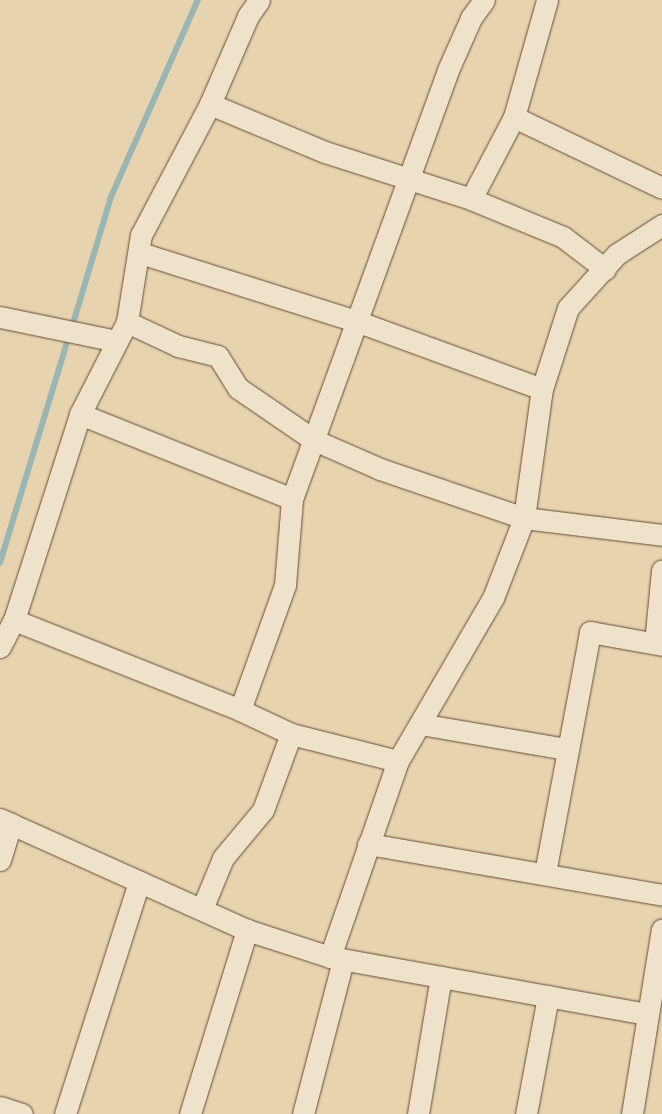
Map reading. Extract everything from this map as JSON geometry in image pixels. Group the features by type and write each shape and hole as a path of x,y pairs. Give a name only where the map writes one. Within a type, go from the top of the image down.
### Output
{"street":[{"path":"0,647 14,620 80,414 127,322 140,253 141,235 210,104 248,16 259,0"},
{"path":"240,710 285,585 292,499 448,70 471,18 484,0"},
{"path":"471,199 514,117 547,0"},
{"path":"210,104 325,152 471,199 563,237 605,270"},
{"path":"514,117 662,188"},
{"path":"303,1114 336,958 368,844 398,761 494,598 524,518 542,389 568,308 605,270 617,254 662,225"},
{"path":"140,253 356,321 542,389"},
{"path":"0,317 117,342"},
{"path":"127,322 178,346 218,356 238,388 314,440 380,469 524,518 662,535"},
{"path":"80,414 292,499"},
{"path":"545,873 590,632 659,644 662,570"},
{"path":"14,620 240,710 291,734 398,761"},
{"path":"420,724 567,749"},
{"path":"202,909 223,858 263,810 291,734"},
{"path":"0,860 6,821 246,930 336,958 647,1014"},
{"path":"368,844 545,873 662,895"},
{"path":"65,1114 139,882"},
{"path":"632,1114 662,929"},
{"path":"190,1114 246,930"},
{"path":"418,1114 441,977"},
{"path":"526,1114 548,996"},
{"path":"0,1107 22,1114"}],"waterway":[{"path":"72,327 111,197 198,0"},
{"path":"0,563 69,336"}]}
